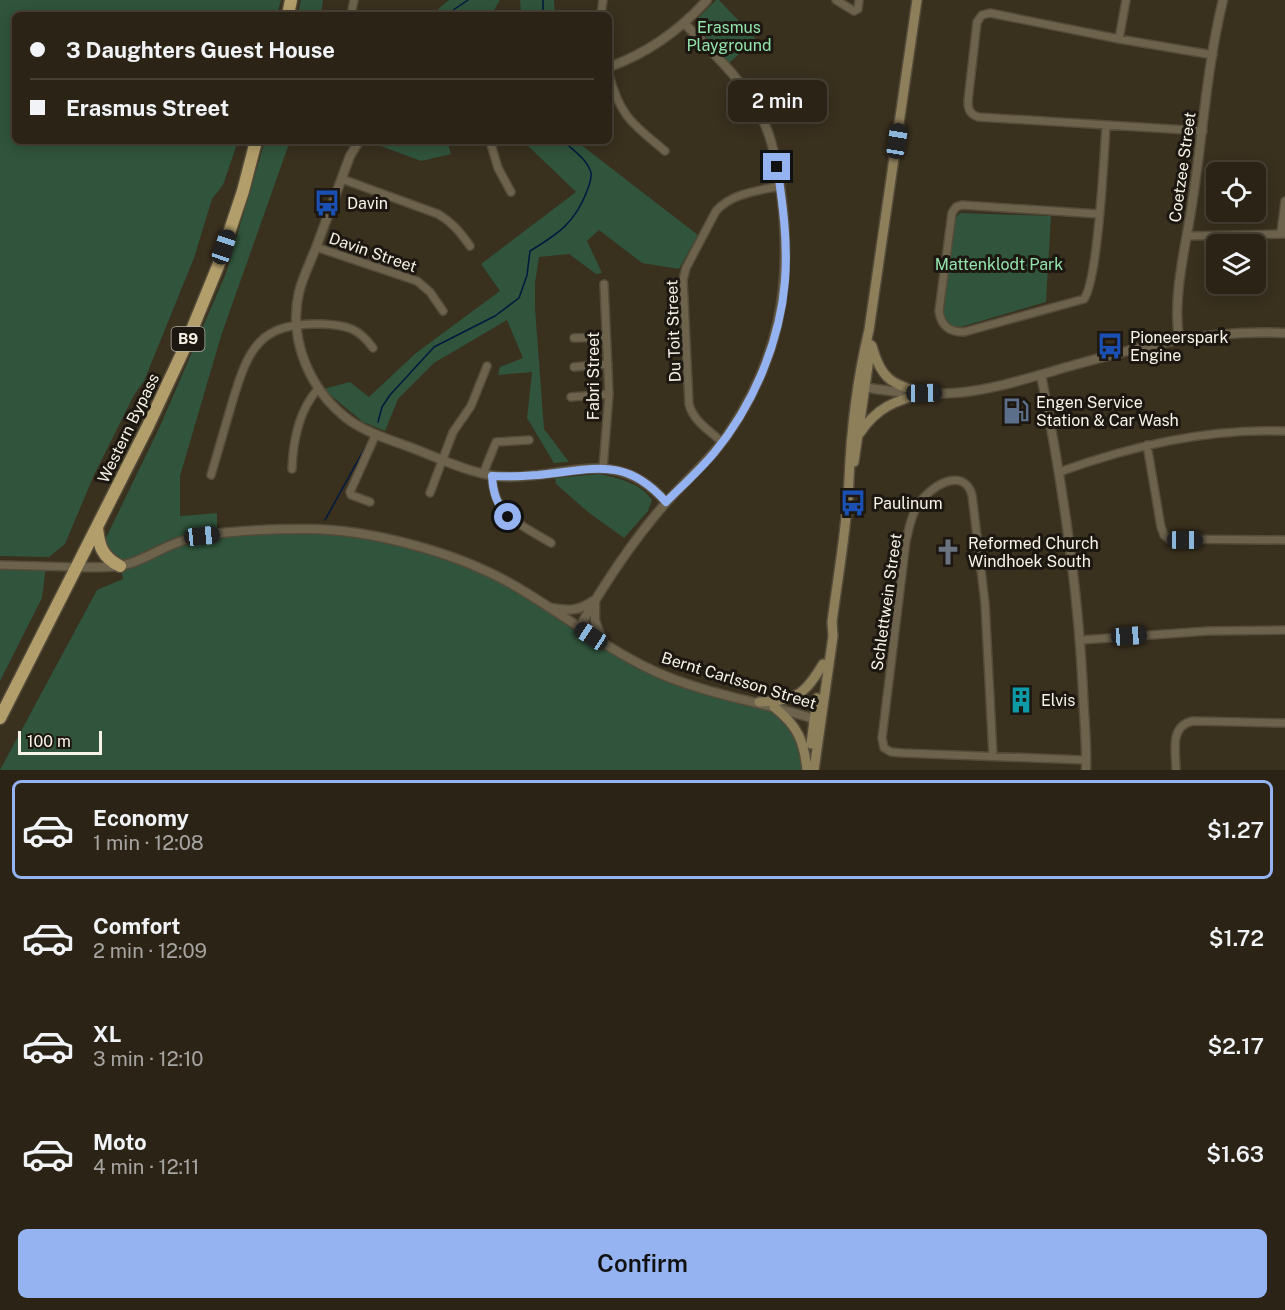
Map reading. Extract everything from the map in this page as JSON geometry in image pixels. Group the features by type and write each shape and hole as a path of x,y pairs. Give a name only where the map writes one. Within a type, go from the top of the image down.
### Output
{"highway":[{"name":"Western Bypass","path":"0,718 75,567 97,528 184,349 218,266 243,191 255,144"},
{"path":"97,528 99,546 104,555 120,566"}],"main road":[{"path":"849,481 849,460 917,0"},
{"path":"869,330 871,344 880,368 890,381 924,393"},
{"path":"807,770 833,636 832,622 849,481 859,435 861,386 871,344"},
{"path":"859,435 871,418 882,409 904,398 924,393"},
{"path":"814,770 823,664 832,622"},
{"path":"759,702 777,701 795,696 812,681 823,664"},
{"path":"774,707 791,722 798,732 805,751 807,770"}],"street":[{"path":"612,66 647,51 684,23 707,0"},
{"path":"836,0 854,11 858,9 859,0"},
{"path":"1119,39 1126,0"},
{"name":"Coetzee Street","path":"1179,338 1176,320 1213,55 1223,0"},
{"path":"1203,131 978,117 968,109 977,22 982,15 990,13 1213,55"},
{"path":"579,628 633,542 666,502 697,472 722,442 743,411 764,368 783,301 786,246 780,186 772,145 761,115 740,83 684,23"},
{"path":"612,85 618,105 624,114 665,151"},
{"path":"1099,214 962,205 956,207 952,213 939,311 942,324 950,330 964,332 1084,299 1090,287 1099,214 1106,126"},
{"path":"357,144 350,156 299,292 297,325 309,374 318,389 351,421 376,434 487,475 538,475 603,468 627,473 642,480 666,502"},
{"path":"491,144 498,168 511,192"},
{"path":"342,179 438,214 459,230 470,246"},
{"name":"Du Toit Street","path":"722,442 693,416 689,404 684,274 721,205 733,197 780,186"},
{"path":"1187,236 1283,233 1285,201"},
{"name":"Davin Street","path":"316,247 417,281 430,292 443,311"},
{"name":"Fabri Street","path":"603,468 609,394 604,284"},
{"path":"1176,320 1182,329 1199,336"},
{"path":"1164,341 1173,331 1176,320"},
{"path":"212,475 246,361 263,338 278,330 297,325 330,325 353,329 366,338 373,348"},
{"path":"861,386 924,393 967,391 1041,375 1179,338 1246,332 1285,333"},
{"path":"574,338 606,337"},
{"path":"573,367 608,364"},
{"path":"430,493 456,426 471,406 487,366"},
{"path":"1041,375 1073,566 1080,640 1086,770"},
{"path":"292,469 294,444 304,410 307,402 318,389"},
{"path":"571,396 609,394"},
{"path":"1059,472 1147,445 1226,432 1285,431"},
{"path":"370,502 351,495 350,492 376,434"},
{"path":"529,440 496,442 487,475 501,509 508,517 551,543"},
{"path":"1147,445 1164,535 1169,538 1285,540"},
{"name":"Schlettwein Street","path":"993,756 985,603 972,495 969,486 962,480 951,480 940,485 919,503 909,527 882,738 884,748 891,752 1086,760"},
{"name":"Bernt Carlsson Street","path":"75,567 120,566 174,544 202,536 307,529 342,531 420,547 460,560 515,586 603,643 653,671 675,680 817,720"},
{"path":"0,564 75,567"},
{"path":"548,608 571,611 586,607 596,599"},
{"path":"596,599 594,621 603,643"},
{"path":"1080,640 1208,631 1285,630"},
{"path":"1176,770 1176,734 1184,723 1193,721 1285,723"}],"green space":[{"path":"0,0 281,0 278,12 12,12 12,144 237,144 223,185 212,199 194,258 144,381 134,395 94,475 65,544 49,557 0,556"},
{"path":"301,0 323,0 321,12 299,12"},
{"path":"449,0 500,0 493,12 435,12"},
{"path":"520,0 554,0 555,12 521,12"},
{"name":"Erasmus Playground","path":"716,0 719,0 756,39 729,63 697,27 696,20"},
{"path":"264,144 289,144 221,336 180,476 180,516 217,513 217,528 173,538 122,562 115,560 104,542 161,424 226,273"},
{"path":"375,144 448,144 451,154 421,161"},
{"path":"526,144 580,144 698,235 679,269 642,263 599,230 587,241 602,273 596,274 569,254 539,257 535,283 535,308 544,429 569,462 554,463 527,418 532,372 498,375 500,367 523,358 507,320 434,363 398,399 385,431 363,422 323,389 350,382 369,397 416,353 500,291 481,264 576,192"},
{"name":"Mattenklodt Park","path":"960,213 1051,216 1046,302 950,330 942,313 954,220"},
{"path":"599,474 635,485 652,500 648,511 624,538 588,512 556,484 555,478"},
{"path":"307,529 380,538 487,571 653,671 759,702 791,722 807,770 0,770 97,590 123,579 120,566 188,539"},
{"path":"0,565 46,566 42,598 0,681"}],"waterway":[{"path":"450,12 468,0"},
{"path":"543,0 543,12"},
{"path":"378,422 382,407 390,395 434,347 495,316 519,298 527,275 530,251 557,233 571,220 591,180 591,173 583,159 567,144"},
{"path":"325,520 371,437"}],"place":[{"name":"Davin","path":"327,203"},
{"name":"Pioneerspark Engine","path":"1110,346"},
{"name":"Engen Service Station & Car Wash","path":"1016,411"},
{"name":"Paulinum","path":"853,503"},
{"name":"Reformed Church Windhoek South","path":"948,552"},
{"name":"Elvis","path":"1021,700"}],"route":[{"path":"508,517 501,509 493,491 492,476 538,475 588,468 614,469 642,480 666,502 715,452 736,423 755,388 771,348 783,301 786,246 777,167"}]}
